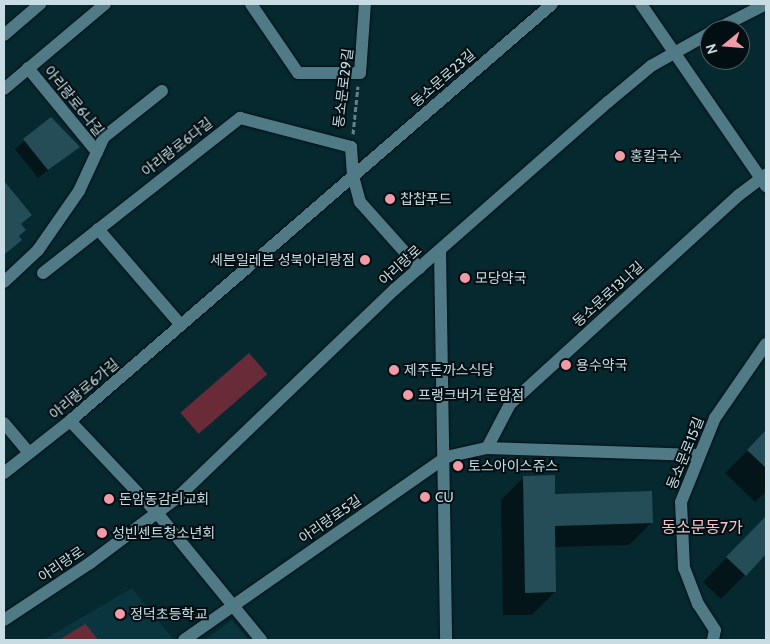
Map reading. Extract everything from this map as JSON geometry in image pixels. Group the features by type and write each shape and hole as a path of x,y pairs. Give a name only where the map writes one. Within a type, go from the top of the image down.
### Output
{"street":[{"path":"4,35 40,4"},
{"path":"250,4 298,73 360,73"},
{"name":"동소문로29길","path":"360,73 366,4"},
{"name":"동소문로23길","path":"353,176 552,4"},
{"path":"641,4 764,180"},
{"path":"735,20 766,4"},
{"name":"아리랑로6나길","path":"4,89 99,6"},
{"name":"아리랑로","path":"4,620 90,563 158,514 260,422 419,268 608,102 650,66 700,38"},
{"name":"아리랑로6나길","path":"28,68 97,152"},
{"name":"아리랑로6나길","path":"4,282 38,250 79,190 104,137 162,91"},
{"name":"아리랑로6다길","path":"43,273 240,118 351,147"},
{"name":"동소문로29길","path":"351,147 353,176 360,202 419,268"},
{"name":"아리랑로6가길","path":"4,473 70,421 353,176"},
{"name":"동소문로13나길","path":"487,448 510,404 739,195 764,180"},
{"path":"98,229 181,325"},
{"path":"440,250 446,456 446,640"},
{"name":"동소문로15길","path":"713,640 715,630 698,604 684,568 681,502 698,455 715,418 766,344"},
{"path":"70,421 158,514 231,606 261,640"},
{"path":"4,424 29,453"},
{"path":"446,456 487,448 698,455"},
{"name":"아리랑로5길","path":"184,640 446,456"}],"path":[{"name":"동소문로29길","path":"351,147 360,73"}],"shaded area":[{"path":"249,353 267,374 199,434 180,413"},
{"name":"정덕초등학교","path":"132,588 174,640 43,640"},
{"name":"정덕초등학교","path":"232,620 249,640 205,640"},
{"path":"85,624 98,640 59,640"}],"building":[{"path":"51,117 80,147 48,170 23,139"},
{"path":"4,181 32,215 21,224 26,230 19,236 22,240 4,255"},
{"path":"766,430 766,468 747,450"},
{"path":"555,475 555,494 652,491 653,523 555,526 556,592 525,593 523,476"},
{"path":"766,516 766,554 746,576 726,557"}],"place":[{"name":"홍칼국수","path":"620,156"},
{"name":"찹찹푸드","path":"390,199"},
{"name":"세븐일레븐 성북아리랑점","path":"365,260"},
{"name":"모당약국","path":"465,278"},
{"name":"용수약국","path":"566,365"},
{"name":"제주돈까스식당","path":"394,370"},
{"name":"프랭크버거 돈암점","path":"408,395"},
{"name":"토스아이스쥬스","path":"458,466"},
{"name":"CU","path":"425,497"},
{"name":"돈암동감리교회","path":"109,499"},
{"name":"성빈센트청소년회","path":"102,533"},
{"name":"정덕초등학교","path":"120,614"}],"district":[{"name":"동소문동7가","path":"702,528"}]}
